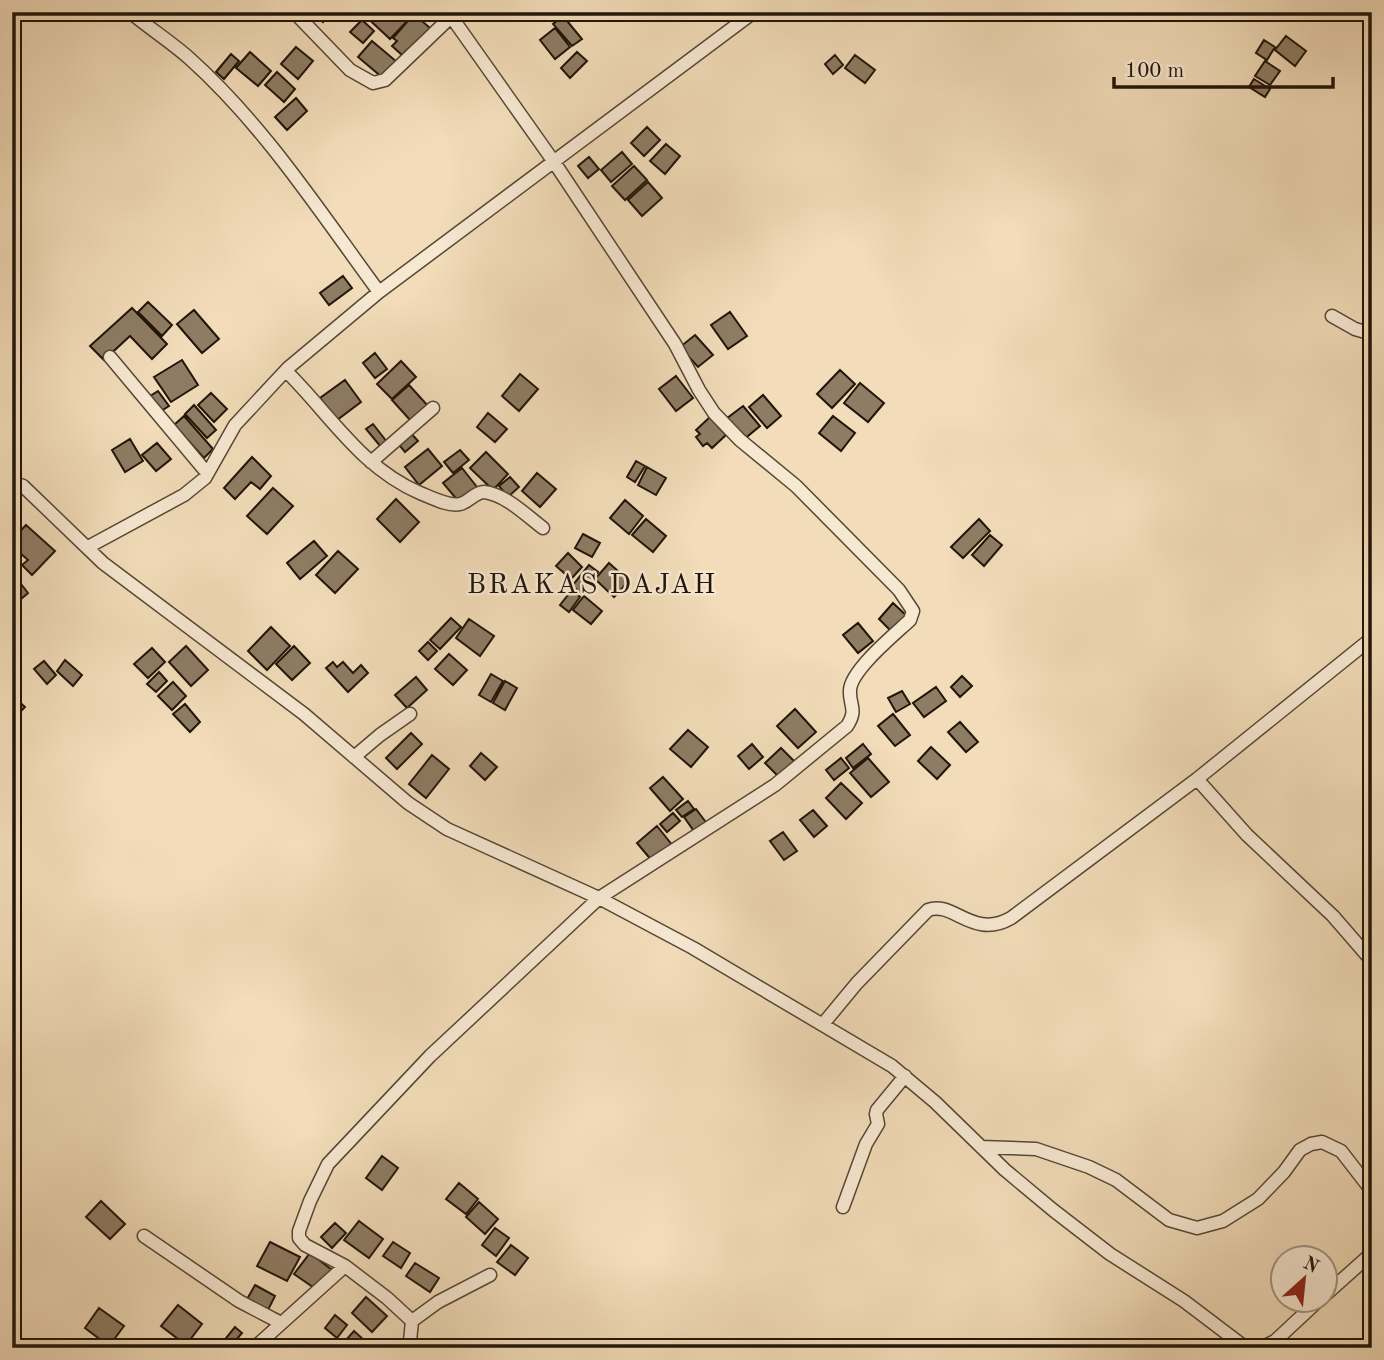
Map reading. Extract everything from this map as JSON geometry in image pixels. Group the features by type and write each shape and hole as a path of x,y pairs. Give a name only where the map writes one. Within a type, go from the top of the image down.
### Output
{"street":[{"path":"130,12 189,58 240,110 299,183 379,292"},
{"path":"294,12 351,70 373,83 385,80 452,13 675,344 714,413 740,440 796,486 899,590 913,611 910,620 856,676 850,690 854,713 847,726 775,785 599,898 430,1056 328,1164 310,1201 299,1238 305,1245 345,1266 412,1321"},
{"path":"88,547 184,495 207,473 235,425 286,371 379,292 754,12"},
{"path":"1332,317 1372,334"},
{"path":"110,357 207,473"},
{"path":"286,371 311,395 347,441 371,462 418,492 451,504 462,503 478,493 486,492 513,506 543,528"},
{"path":"371,462 433,408"},
{"path":"12,482 23,485 103,563 304,714 408,803 447,829 599,898 693,948 892,1066 935,1102 1005,1170 1110,1254 1184,1301 1246,1348"},
{"path":"823,1024 857,983 928,910 938,907 979,924 994,925 1003,922 1197,779 1372,638"},
{"path":"354,757 410,714"},
{"path":"1197,779 1247,835 1333,916 1372,961"},
{"path":"843,1207 866,1144 877,1124 876,1113 905,1076"},
{"path":"981,1147 1036,1149 1089,1167 1116,1180 1169,1220 1197,1228 1223,1221 1258,1199 1284,1172 1300,1150 1311,1144 1322,1142 1341,1151 1372,1191"},
{"path":"144,1236 239,1301 281,1323"},
{"path":"1338,1284 1372,1253"},
{"path":"254,1348 345,1266"},
{"path":"408,1345 412,1321 438,1302 490,1275"},
{"path":"1261,1348 1275,1341 1304,1314"}],"building":[{"path":"311,12 332,12 323,22"},
{"path":"361,12 409,12 412,16 390,39"},
{"path":"414,14 430,28 409,52 407,50 402,55 392,46 397,41 393,38"},
{"path":"563,16 582,39 572,46 553,24"},
{"path":"362,20 374,31 363,43 350,32"},
{"path":"555,28 570,47 555,59 540,40"},
{"path":"1286,36 1306,51 1295,66 1275,50"},
{"path":"1264,40 1275,47 1267,60 1256,53"},
{"path":"372,41 397,62 383,78 358,57"},
{"path":"296,47 313,61 298,79 281,64"},
{"path":"250,52 271,71 258,86 236,68"},
{"path":"577,52 587,61 570,78 561,68"},
{"path":"231,54 239,61 224,79 216,72"},
{"path":"835,55 843,65 833,74 825,64"},
{"path":"855,55 875,70 865,83 845,68"},
{"path":"1265,61 1280,71 1270,85 1255,76"},
{"path":"277,72 295,89 284,102 265,85"},
{"path":"1254,79 1270,89 1265,97 1249,87"},
{"path":"296,98 307,111 287,130 275,117"},
{"path":"647,127 660,140 644,156 631,143"},
{"path":"666,144 680,156 665,174 650,161"},
{"path":"622,152 632,164 611,182 601,170"},
{"path":"589,157 599,169 588,178 578,166"},
{"path":"634,166 647,180 625,200 612,186"},
{"path":"648,182 662,198 642,216 628,200"},
{"path":"343,276 352,288 329,305 320,293"},
{"path":"148,302 172,325 162,336 138,312"},
{"path":"132,308 167,344 152,359 130,336 104,360 90,346"},
{"path":"194,310 219,339 202,353 177,324"},
{"path":"730,312 747,336 728,349 711,325"},
{"path":"695,335 713,355 698,367 680,347"},
{"path":"375,353 387,369 375,378 363,363"},
{"path":"182,360 198,385 171,402 154,377"},
{"path":"401,361 416,377 392,399 377,384"},
{"path":"840,370 855,384 832,408 817,394"},
{"path":"520,374 538,389 519,411 502,396"},
{"path":"676,376 693,398 676,411 659,389"},
{"path":"345,380 361,402 337,420 320,398"},
{"path":"860,383 884,403 868,422 844,403"},
{"path":"409,385 428,406 411,421 392,400"},
{"path":"158,391 169,406 158,413 147,398"},
{"path":"211,393 227,409 214,422 198,405"},
{"path":"763,395 781,416 767,428 749,407"},
{"path":"194,405 216,430 207,438 185,414"},
{"path":"743,406 760,426 743,440 726,419"},
{"path":"488,413 507,429 495,442 477,427"},
{"path":"184,416 213,449 204,458 174,425"},
{"path":"833,416 855,433 841,451 819,433"},
{"path":"710,417 726,435 712,448 707,443 703,446 696,437 700,434 696,430"},
{"path":"373,424 387,442 381,447 366,429"},
{"path":"408,430 418,441 405,452 396,441"},
{"path":"130,439 143,461 125,472 112,450"},
{"path":"157,443 171,459 156,471 142,455"},
{"path":"428,449 442,466 419,485 405,467"},
{"path":"460,450 469,460 453,473 444,462"},
{"path":"486,452 508,474 493,490 470,468"},
{"path":"252,457 271,476 260,489 251,482 235,499 224,488"},
{"path":"636,461 645,466 635,482 627,477"},
{"path":"647,467 666,478 656,495 638,485"},
{"path":"462,468 477,487 459,502 443,483"},
{"path":"537,473 556,489 540,507 522,491"},
{"path":"510,477 519,487 508,497 499,486"},
{"path":"273,488 293,506 267,534 247,516"},
{"path":"396,499 419,522 400,542 377,519"},
{"path":"625,500 643,516 629,534 610,518"},
{"path":"646,519 666,536 653,552 632,535"},
{"path":"979,519 990,531 963,558 951,547"},
{"path":"26,525 55,551 32,575 22,565 28,560 12,546 12,540"},
{"path":"583,534 600,543 592,557 575,548"},
{"path":"990,535 1002,545 984,566 972,555"},
{"path":"314,541 327,556 300,579 287,563"},
{"path":"338,551 358,569 335,593 316,575"},
{"path":"568,553 582,567 571,579 556,566"},
{"path":"609,563 629,581 614,597 595,579"},
{"path":"589,565 598,572 580,592 572,586"},
{"path":"21,584 28,593 13,606 12,592"},
{"path":"572,590 580,597 569,612 560,605"},
{"path":"584,596 602,611 591,624 573,610"},
{"path":"893,603 909,618 894,634 879,619"},
{"path":"451,618 461,627 440,649 430,640"},
{"path":"469,619 494,636 480,656 456,638"},
{"path":"858,623 873,641 858,653 843,635"},
{"path":"271,627 290,646 267,670 248,651"},
{"path":"428,642 437,651 428,660 419,651"},
{"path":"186,646 208,670 191,686 169,662"},
{"path":"294,646 310,663 292,680 276,664"},
{"path":"152,648 165,662 148,678 134,664"},
{"path":"449,654 467,670 453,685 435,669"},
{"path":"65,660 82,675 73,686 57,671"},
{"path":"44,661 56,675 47,684 34,669"},
{"path":"333,662 337,667 343,662 353,673 361,665 368,673 348,692 326,668"},
{"path":"159,672 167,681 156,692 147,684"},
{"path":"491,674 503,681 491,702 479,695"},
{"path":"962,676 972,686 960,697 951,687"},
{"path":"416,677 427,690 407,708 395,695"},
{"path":"505,681 517,688 505,710 493,703"},
{"path":"173,682 186,696 172,710 158,696"},
{"path":"936,687 946,701 924,717 913,703"},
{"path":"902,691 910,704 896,712 888,698"},
{"path":"12,695 25,707 12,720"},
{"path":"185,704 200,722 190,732 173,714"},
{"path":"795,709 816,732 798,748 777,726"},
{"path":"893,714 910,735 895,746 878,726"},
{"path":"960,722 978,742 966,752 948,732"},
{"path":"688,730 708,747 691,767 670,749"},
{"path":"411,733 422,744 397,769 386,758"},
{"path":"752,744 763,757 749,769 738,756"},
{"path":"863,744 871,754 853,768 846,758"},
{"path":"931,747 950,765 937,779 918,761"},
{"path":"781,748 796,763 780,778 765,763"},
{"path":"481,753 497,767 485,780 470,766"},
{"path":"432,755 449,769 426,798 409,784"},
{"path":"841,758 849,768 834,780 826,770"},
{"path":"868,758 889,782 871,797 850,773"},
{"path":"663,777 683,799 670,811 650,788"},
{"path":"841,783 862,803 846,819 826,798"},
{"path":"688,801 694,809 682,817 676,810"},
{"path":"696,809 708,825 696,834 684,817"},
{"path":"813,810 827,826 814,837 800,820"},
{"path":"673,813 680,821 667,832 660,824"},
{"path":"657,826 673,846 653,862 637,843"},
{"path":"783,832 797,851 784,860 770,841"},
{"path":"382,1156 398,1168 382,1190 366,1178"},
{"path":"459,1183 478,1199 466,1214 446,1199"},
{"path":"101,1201 125,1224 110,1239 86,1217"},
{"path":"479,1202 498,1219 485,1234 466,1217"},
{"path":"359,1221 383,1239 369,1258 344,1240"},
{"path":"335,1223 346,1233 332,1248 321,1237"},
{"path":"495,1228 509,1238 496,1256 482,1245"},
{"path":"270,1242 300,1257 287,1281 257,1266"},
{"path":"393,1242 410,1253 401,1268 383,1256"},
{"path":"511,1245 528,1258 515,1275 497,1262"},
{"path":"310,1253 332,1270 317,1290 294,1274"},
{"path":"415,1263 439,1278 430,1292 406,1276"},
{"path":"255,1285 275,1296 267,1312 246,1301"},
{"path":"366,1297 387,1316 372,1332 352,1313"},
{"path":"178,1305 202,1324 186,1345 161,1326"},
{"path":"99,1308 124,1326 109,1346 85,1328"},
{"path":"335,1315 347,1325 337,1338 325,1328"},
{"path":"235,1327 242,1333 229,1348 222,1343"},
{"path":"354,1331 364,1340 357,1348 339,1348"}],"district":[{"name":"BRAKAS DAJAH","path":"592,583"}]}
